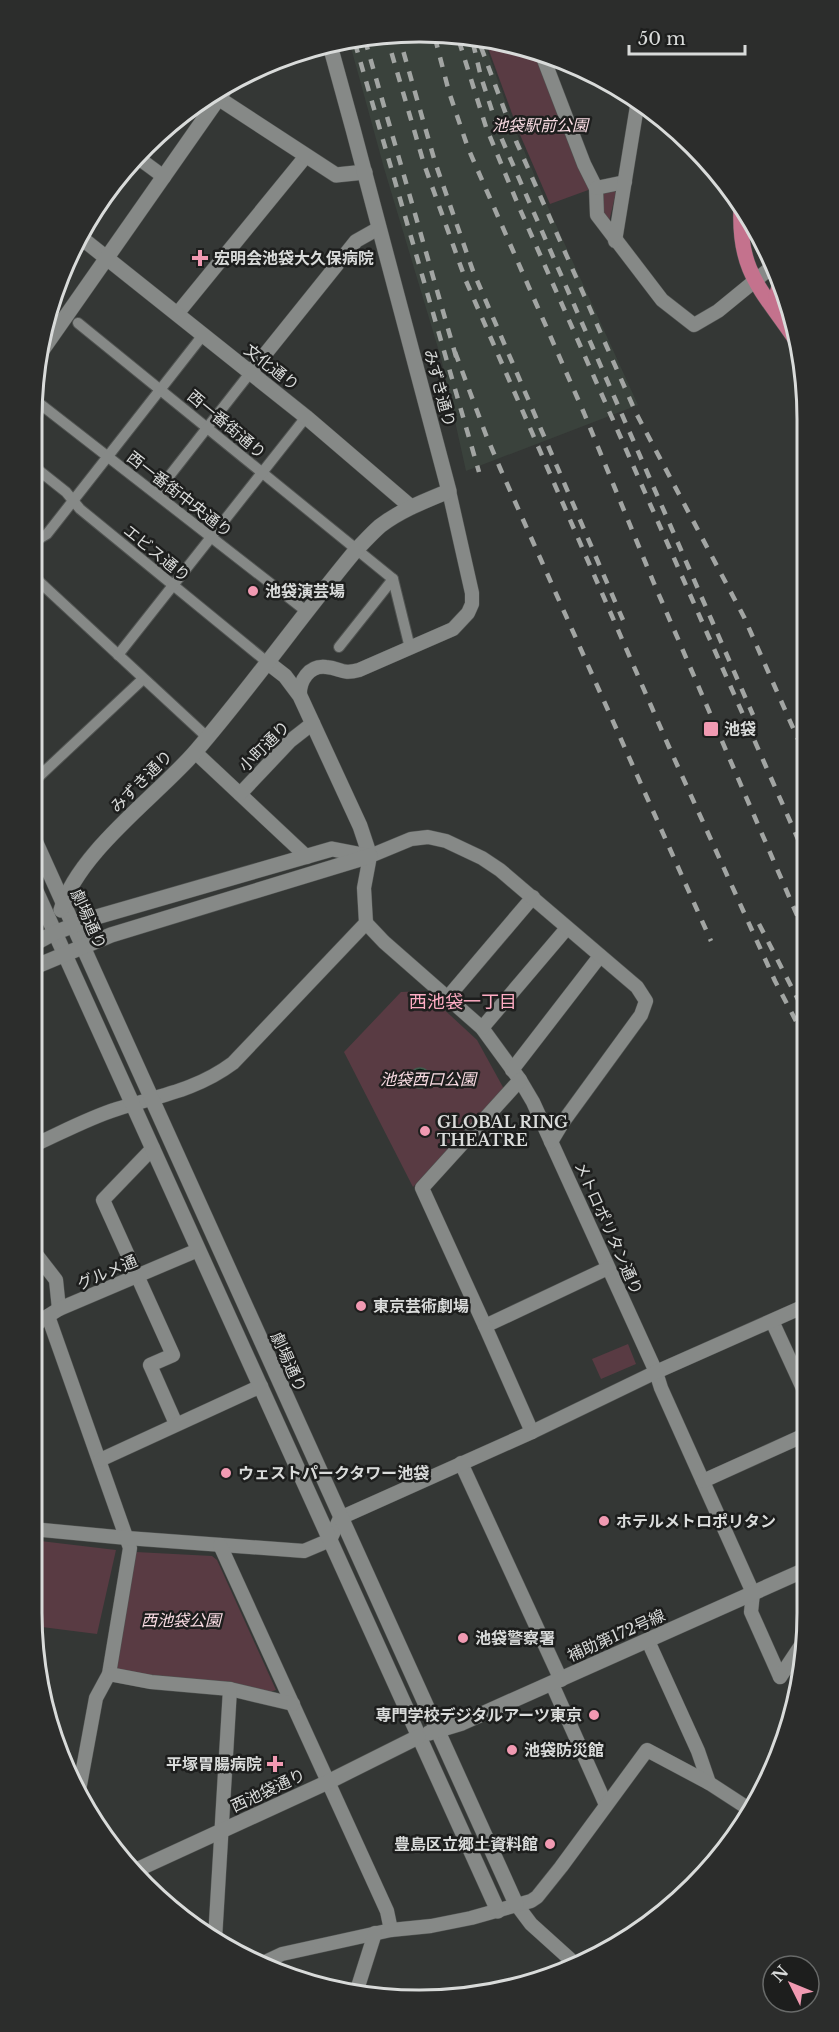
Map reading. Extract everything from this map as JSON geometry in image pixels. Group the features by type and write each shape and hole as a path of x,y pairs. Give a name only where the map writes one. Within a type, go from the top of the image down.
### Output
{"main road":[{"path":"741,224 742,245 749,271 784,324"},
{"path":"776,296 779,316"}],"street":[{"name":"みずき通り","path":"54,933 63,904 79,875 108,839 195,752 356,550 379,527 411,507 449,491 332,53"},
{"path":"546,64 584,164 596,188 597,215 662,300 694,325 718,311 766,271"},
{"path":"224,98 336,175 365,172"},
{"path":"54,327 108,258 214,103"},
{"path":"615,240 636,111"},
{"path":"177,314 306,156"},
{"path":"144,162 164,177"},
{"path":"596,188 625,182"},
{"path":"156,493 356,241 379,228"},
{"name":"文化通り","path":"87,242 306,417 411,507"},
{"name":"西一番街通り","path":"78,323 393,579"},
{"path":"42,537 47,534 203,335"},
{"name":"西一番街中央通り","path":"43,406 306,611"},
{"path":"118,655 306,417"},
{"name":"エビス通り","path":"42,473 66,492 80,509 267,662"},
{"path":"300,696 302,681 314,669 326,667 343,672 354,671 453,628 468,614 472,603 472,593 449,491"},
{"path":"393,579 410,648"},
{"path":"339,647 393,579"},
{"path":"42,584 207,737"},
{"path":"42,1141 114,1109 169,1095 223,1070 366,923 364,888 370,856 360,826 300,696 285,676 267,662"},
{"path":"42,774 143,679"},
{"name":"小町通り","path":"240,794 290,741 313,723"},
{"name":"小町通り","path":"195,752 307,857"},
{"path":"42,964 111,935 370,856 411,839 437,838 491,863 643,994 646,1001 645,1008 551,1142"},
{"path":"42,940 93,918 338,849 370,856"},
{"name":"劇場通り","path":"42,857 516,1904"},
{"path":"448,997 533,897"},
{"path":"42,905 498,1911"},
{"name":"メトロポリタン通り","path":"366,923 384,942 482,1028 533,1102 656,1372 661,1388 753,1593 752,1612 780,1677 795,1655"},
{"path":"482,1028 567,928"},
{"path":"532,1432 422,1188 516,1075 600,956"},
{"path":"153,1148 103,1200 173,1355 150,1365 176,1424"},
{"name":"グルメ通","path":"42,1322 54,1313 198,1250"},
{"path":"42,1262 56,1281 54,1313 130,1548 109,1674 96,1698 81,1779"},
{"path":"485,1326 608,1268"},
{"path":"42,1530 304,1551 330,1540 340,1518 797,1310"},
{"path":"772,1321 797,1375"},
{"path":"100,1460 261,1386"},
{"path":"703,1481 797,1439"},
{"path":"461,1463 556,1682 606,1805"},
{"path":"220,1545 387,1911 391,1930"},
{"name":"補助第172号線","path":"438,1731 462,1723 556,1682 797,1573"},
{"path":"648,1641 698,1751 710,1783"},
{"path":"109,1674 151,1682 230,1689 293,1704"},
{"path":"215,1929 230,1689"},
{"name":"西池袋通り","path":"142,1867 418,1737 438,1731"},
{"path":"271,1959 282,1954 375,1933 431,1926 531,1901 537,1897 647,1750 710,1783 743,1805"},
{"path":"516,1904 531,1924 569,1959"},
{"path":"359,1985 375,1933"}],"shaded area":[{"path":"420,42 486,48 515,129 547,205 638,405 466,471 441,358 384,168 351,48"},
{"path":"420,1068 427,1071 430,1078 427,1085 420,1088 413,1085 410,1078 413,1071"}],"green space":[{"name":"池袋駅前公園","path":"488,48 539,61 591,189 550,204 518,130"},
{"path":"615,191 609,222 604,217 602,192"},
{"name":"池袋西口公園","path":"424,991 477,1040 504,1089 413,1187 344,1052 401,992"},
{"path":"628,1344 636,1364 601,1379 592,1359"},
{"name":"西池袋公園","path":"42,1541 116,1550 97,1634 43,1627"},
{"name":"西池袋公園","path":"136,1552 212,1556 217,1560 276,1690 266,1693 226,1682 119,1672 113,1666"}],"railway":[{"path":"389,43 424,164 466,281 669,747 775,981 797,1023"},
{"path":"401,43 435,162 473,271 623,620"},
{"path":"436,43 449,92 468,148 584,413 653,581 797,915"},
{"path":"460,44 486,127 519,207 797,837"},
{"path":"367,46 457,360"},
{"path":"474,46 500,135 753,715"},
{"path":"356,47 479,472"},
{"path":"481,47 516,141 636,413 744,617 797,737"},
{"path":"455,352 500,468 711,941"},
{"path":"759,924 797,998"}],"place":[{"name":"宏明会池袋大久保病院","path":"200,258"},
{"name":"池袋演芸場","path":"253,591"},
{"name":"池袋","path":"711,729"},
{"name":"GLOBAL RING THEATRE","path":"425,1131"},
{"name":"東京芸術劇場","path":"361,1306"},
{"name":"ウェストパークタワー池袋","path":"226,1473"},
{"name":"ホテルメトロポリタン","path":"604,1521"},
{"name":"池袋警察署","path":"463,1638"},
{"name":"専門学校デジタルアーツ東京","path":"594,1715"},
{"name":"池袋防災館","path":"512,1750"},
{"name":"平塚胃腸病院","path":"275,1764"},
{"name":"豊島区立郷土資料館","path":"550,1844"}],"district":[{"name":"西池袋一丁目","path":"463,1002"}]}
